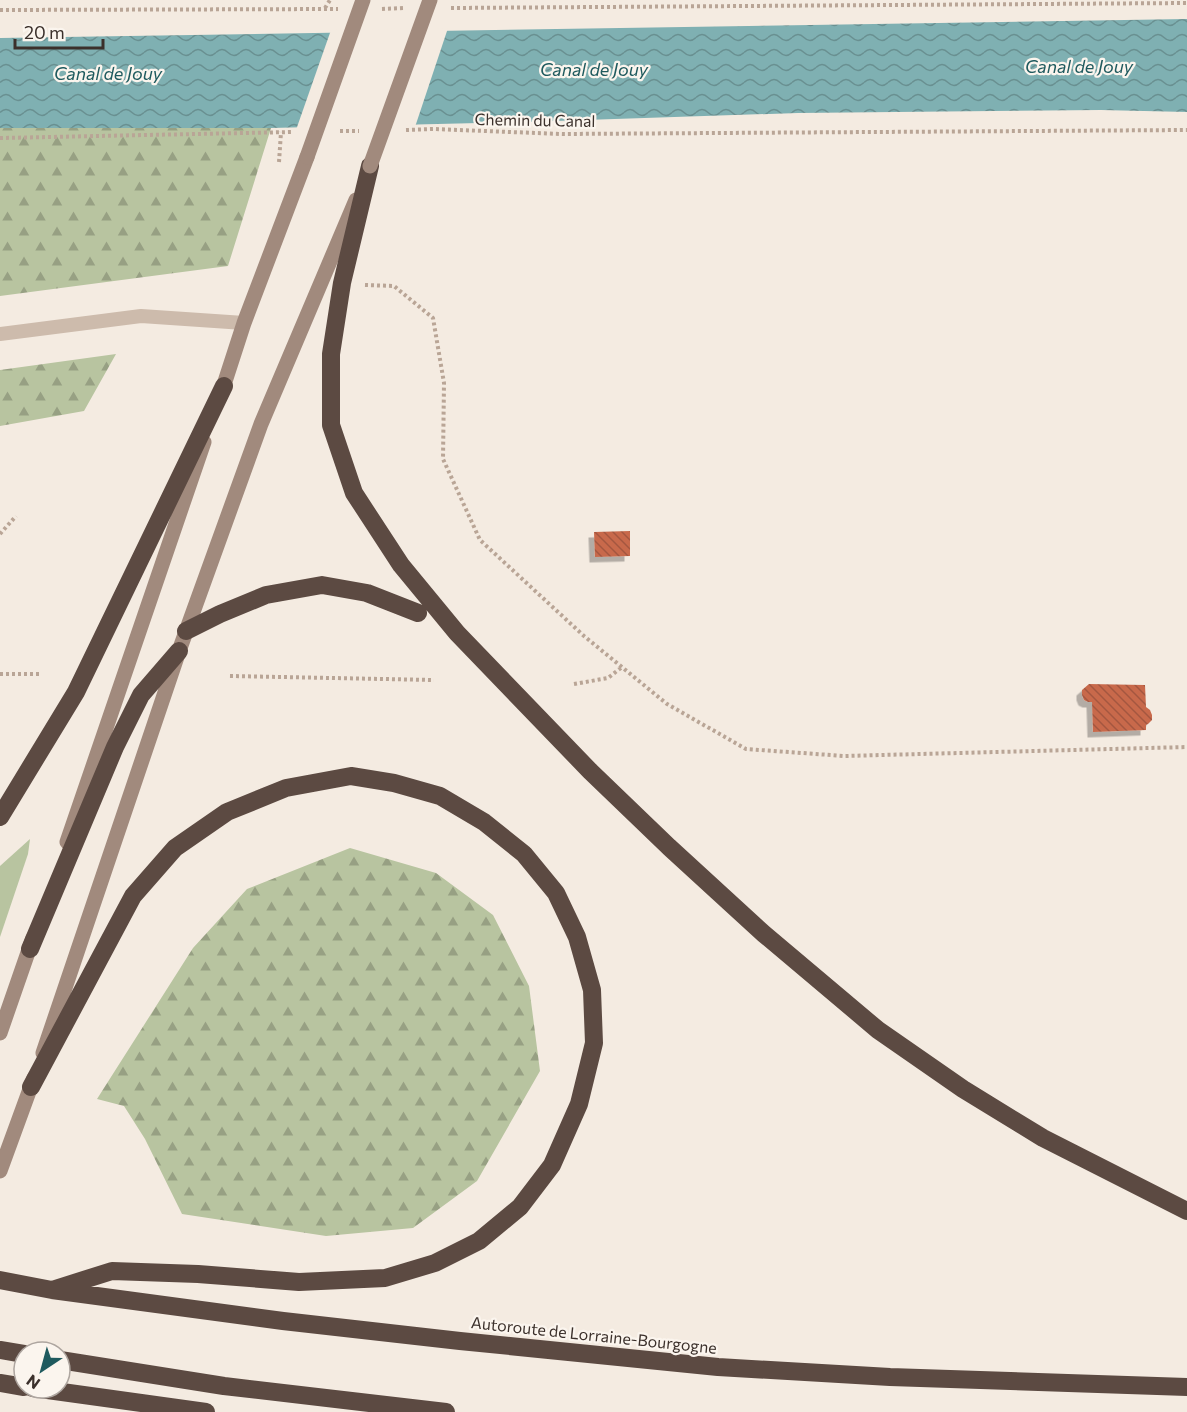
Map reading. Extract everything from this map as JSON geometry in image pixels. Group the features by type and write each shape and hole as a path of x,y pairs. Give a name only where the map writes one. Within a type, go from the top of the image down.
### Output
{"highway":[{"path":"370,166 342,284 331,354 331,425 354,493 401,565 457,633 590,771 764,934 878,1030 963,1089 1043,1138 1187,1212"},
{"path":"0,817 76,692 224,386"},
{"path":"186,630 266,595 322,585 367,593 418,613"},
{"path":"30,949 115,747 141,694 179,651"},
{"path":"31,1087 133,896 175,848 227,812 286,788 340,778 351,777 394,783 440,796 484,822 524,854 556,893 577,937 592,990 594,1043 579,1104 552,1165 520,1207 479,1241 435,1263 386,1278 299,1282 198,1274 112,1271 52,1290"},
{"name":"Autoroute de Lorraine-Bourgogne","path":"0,1280 52,1290 283,1321 718,1367 890,1377 1187,1387"},
{"path":"72,1362 224,1386 446,1412"},
{"path":"72,1393 206,1412"}],"main road":[{"path":"0,1033 244,323 306,157 367,4"},
{"path":"2,1166 186,630 261,424 436,4"}],"lane":[{"path":"0,334 141,316 244,323"}],"path":[{"path":"324,9 330,0"},
{"path":"436,4 1187,3"},
{"path":"367,4 406,9"},
{"path":"0,10 348,9"},
{"name":"Chemin du Canal","path":"398,130 433,129 562,134 1187,130"},
{"path":"339,131 363,131"},
{"path":"0,138 293,132"},
{"path":"342,284 394,286 433,318 444,383 443,459 480,540 584,636 667,704 746,749 844,756 1187,747"},
{"path":"0,534 16,516"},
{"path":"573,684 608,678 622,667"},
{"path":"0,674 41,674"},
{"path":"230,676 434,680"}],"green space":[{"path":"0,128 271,128 228,266 0,296"},
{"path":"116,354 84,411 0,426 0,370"},
{"path":"30,839 28,854 0,937 0,866"},
{"path":"350,848 436,873 493,915 529,986 540,1071 477,1181 413,1228 326,1236 182,1214 145,1139 124,1106 97,1099 193,948 247,889"}],"water":[{"name":"Canal de Jouy","path":"1187,19 1187,112 1101,110 798,113 271,128 0,128 0,38"}],"pier":[{"path":"448,28 415,127 296,130 331,30"}],"building":[{"path":"630,531 630,556 595,557 594,532"},
{"path":"1089,684 1145,685 1146,707 1152,715 1152,720 1146,725 1146,730 1093,732 1092,702 1084,700 1082,695 1082,690"}]}
